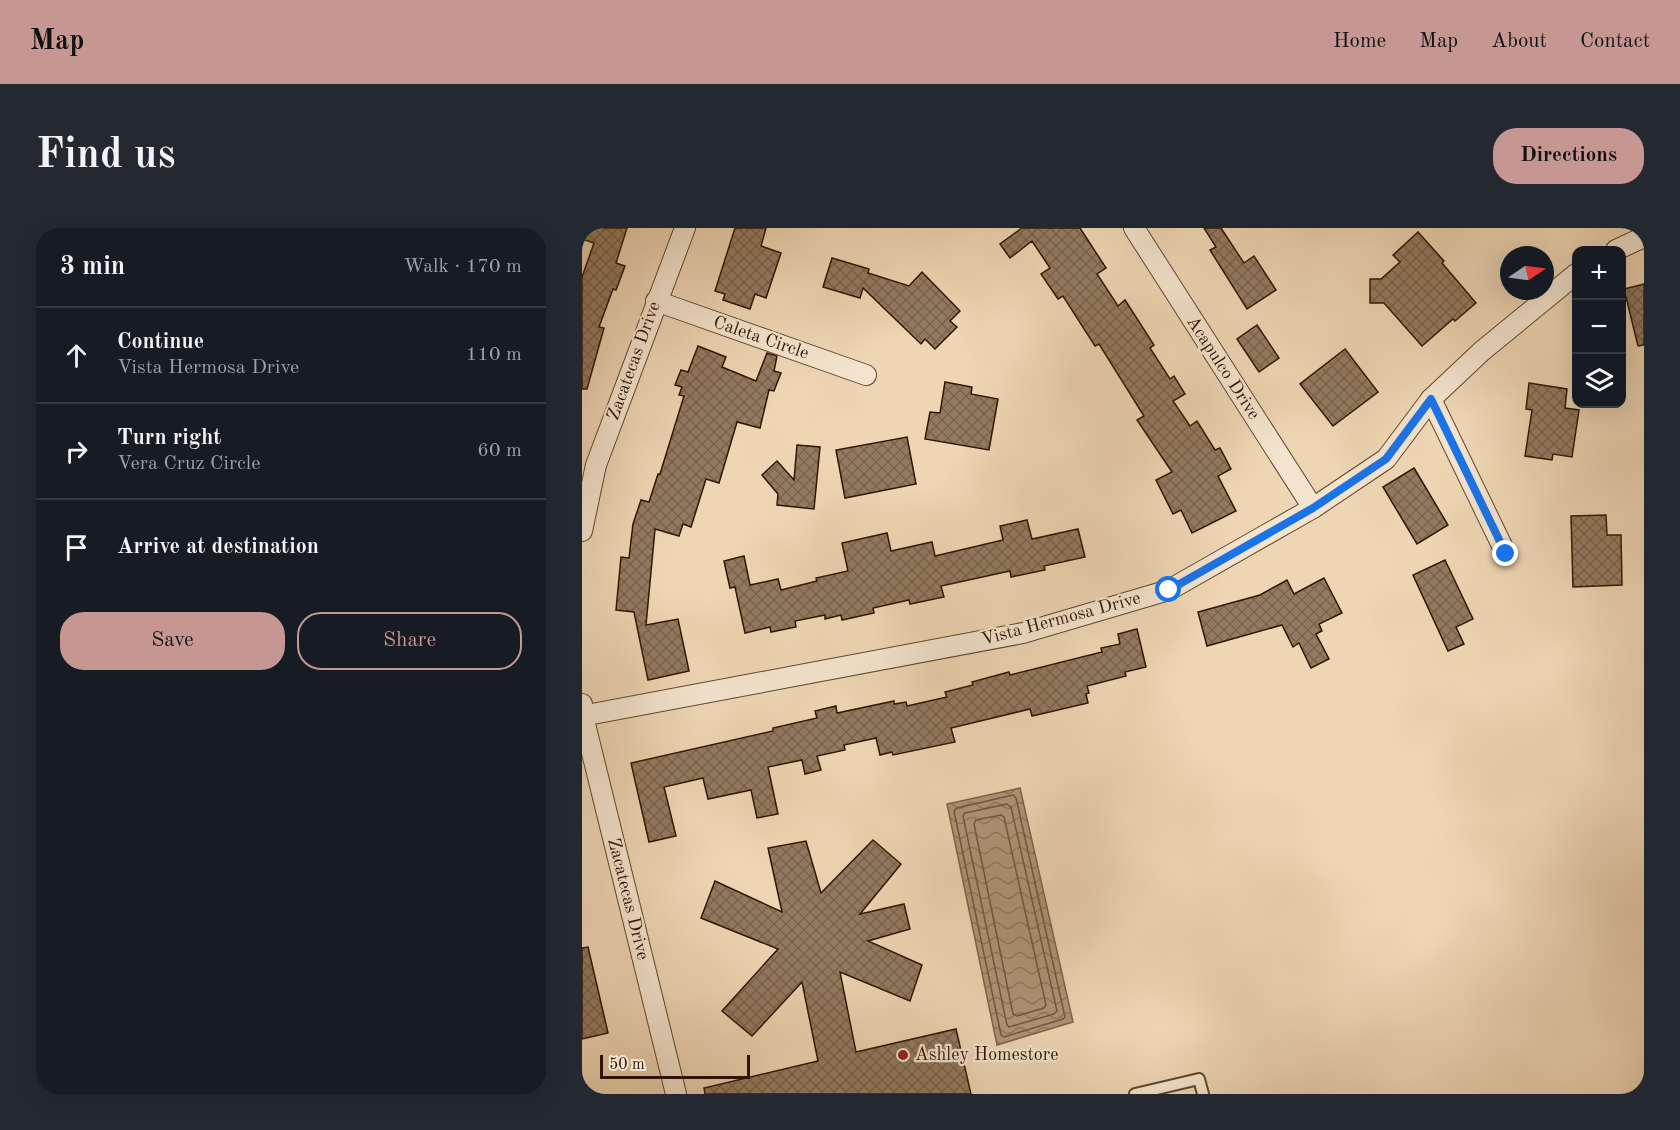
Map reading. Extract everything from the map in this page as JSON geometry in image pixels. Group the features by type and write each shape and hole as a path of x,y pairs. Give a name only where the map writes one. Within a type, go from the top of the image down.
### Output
{"street":[{"name":"Zacatecas Drive","path":"582,531 596,465 684,228"},
{"name":"Acapulco Drive","path":"1134,228 1313,508"},
{"path":"1625,246 1644,237"},
{"name":"Vista Hermosa Drive","path":"582,716 1023,633 1169,590 1313,508 1386,459 1431,399 1482,351 1572,276"},
{"name":"Caleta Circle","path":"656,301 866,375"},
{"path":"1431,399 1506,554"},
{"name":"Zacatecas Drive","path":"582,704 582,716 676,1094"}],"lane":[{"path":"1135,1094 1200,1079 1203,1094"}],"water":[{"path":"1020,788 1073,1022 997,1045 947,804"}],"building":[{"path":"582,228 627,228 616,263 625,266 616,290 613,289 599,327 604,328 587,389 582,389 582,277 594,243 582,239"},
{"path":"735,228 766,228 761,246 781,253 766,298 755,294 750,309 723,300 725,294 715,291"},
{"path":"1022,228 1080,228 1106,268 1097,274 1118,306 1125,300 1154,345 1150,348 1170,379 1174,376 1185,394 1173,401 1190,426 1197,421 1215,450 1220,448 1231,469 1218,476 1236,511 1192,533 1181,510 1173,514 1156,480 1172,472 1137,420 1144,416 1099,344 1095,346 1063,296 1058,299 1041,274 1050,268 1032,241 1010,258 1000,244"},
{"path":"1204,228 1221,228 1244,263 1254,256 1276,290 1247,309 1210,250 1216,247"},
{"path":"1418,232 1476,303 1455,321 1453,319 1422,346 1384,303 1370,303 1370,279 1381,279 1400,262 1393,255"},
{"path":"832,258 869,269 868,273 909,286 922,272 960,311 950,321 957,327 935,349 925,339 921,344 863,288 860,298 823,287"},
{"path":"1644,284 1644,345 1638,346 1626,288"},
{"path":"1257,325 1279,358 1259,372 1237,339"},
{"path":"698,346 726,357 722,367 756,381 767,353 777,356 774,371 781,373 774,391 769,390 760,428 737,422 719,483 706,479 691,527 683,524 679,536 655,529 646,625 678,619 689,671 648,680 634,612 616,610 621,557 629,558 633,524 641,500 649,502 658,474 660,474 684,396 679,395 682,387 675,385 681,370 688,372"},
{"path":"1345,349 1378,392 1333,426 1300,384"},
{"path":"945,382 972,387 971,394 998,399 989,450 925,439 930,412 940,413"},
{"path":"1529,383 1567,389 1565,408 1579,410 1572,457 1553,454 1552,460 1525,456 1532,410 1526,409"},
{"path":"907,437 916,484 845,498 836,450"},
{"path":"797,445 820,447 814,509 777,505 778,494 762,475 777,461 794,480"},
{"path":"1414,468 1448,525 1417,544 1383,487"},
{"path":"1606,515 1607,535 1621,535 1622,585 1573,587 1571,516"},
{"path":"1027,520 1032,539 1078,529 1085,557 1044,566 1045,570 1011,577 1010,571 941,586 944,597 910,604 909,600 873,608 874,613 842,620 841,615 825,619 825,615 795,621 796,627 771,632 770,627 745,633 735,587 730,588 724,561 744,556 750,585 778,579 781,590 817,581 816,578 848,571 842,543 887,533 891,551 932,542 935,556 1003,540 1000,526"},
{"path":"1445,560 1473,619 1456,627 1464,644 1448,651 1413,575"},
{"path":"1324,578 1342,613 1319,624 1322,631 1316,634 1329,659 1311,668 1299,643 1293,647 1282,625 1207,646 1198,612 1260,595 1287,580 1294,594"},
{"path":"1137,629 1146,667 1125,672 1126,676 1087,686 1088,703 1032,716 1030,709 951,728 955,742 893,755 892,752 880,755 876,738 844,745 845,750 817,756 821,770 805,774 802,760 768,767 778,814 757,818 751,790 708,799 703,778 664,787 676,836 649,842 631,763 773,731 773,728 817,718 815,711 836,706 837,713 894,701 894,704 906,702 907,706 947,697 945,692 973,685 972,682 1102,652 1101,648 1120,644 1118,634"},
{"path":"873,840 901,864 860,914 904,904 910,929 868,941 922,965 910,1001 840,972 856,1052 956,1029 971,1094 705,1094 704,1088 818,1061 802,982 752,1036 722,1011 778,949 701,918 715,881 782,912 768,848 806,841 821,893"},
{"path":"588,947 608,1033 582,1039 582,948"}],"place":[{"name":"Ashley Homestore","path":"903,1055"}],"route":[{"path":"1169,590 1313,508 1386,459 1431,399 1506,554"}]}
